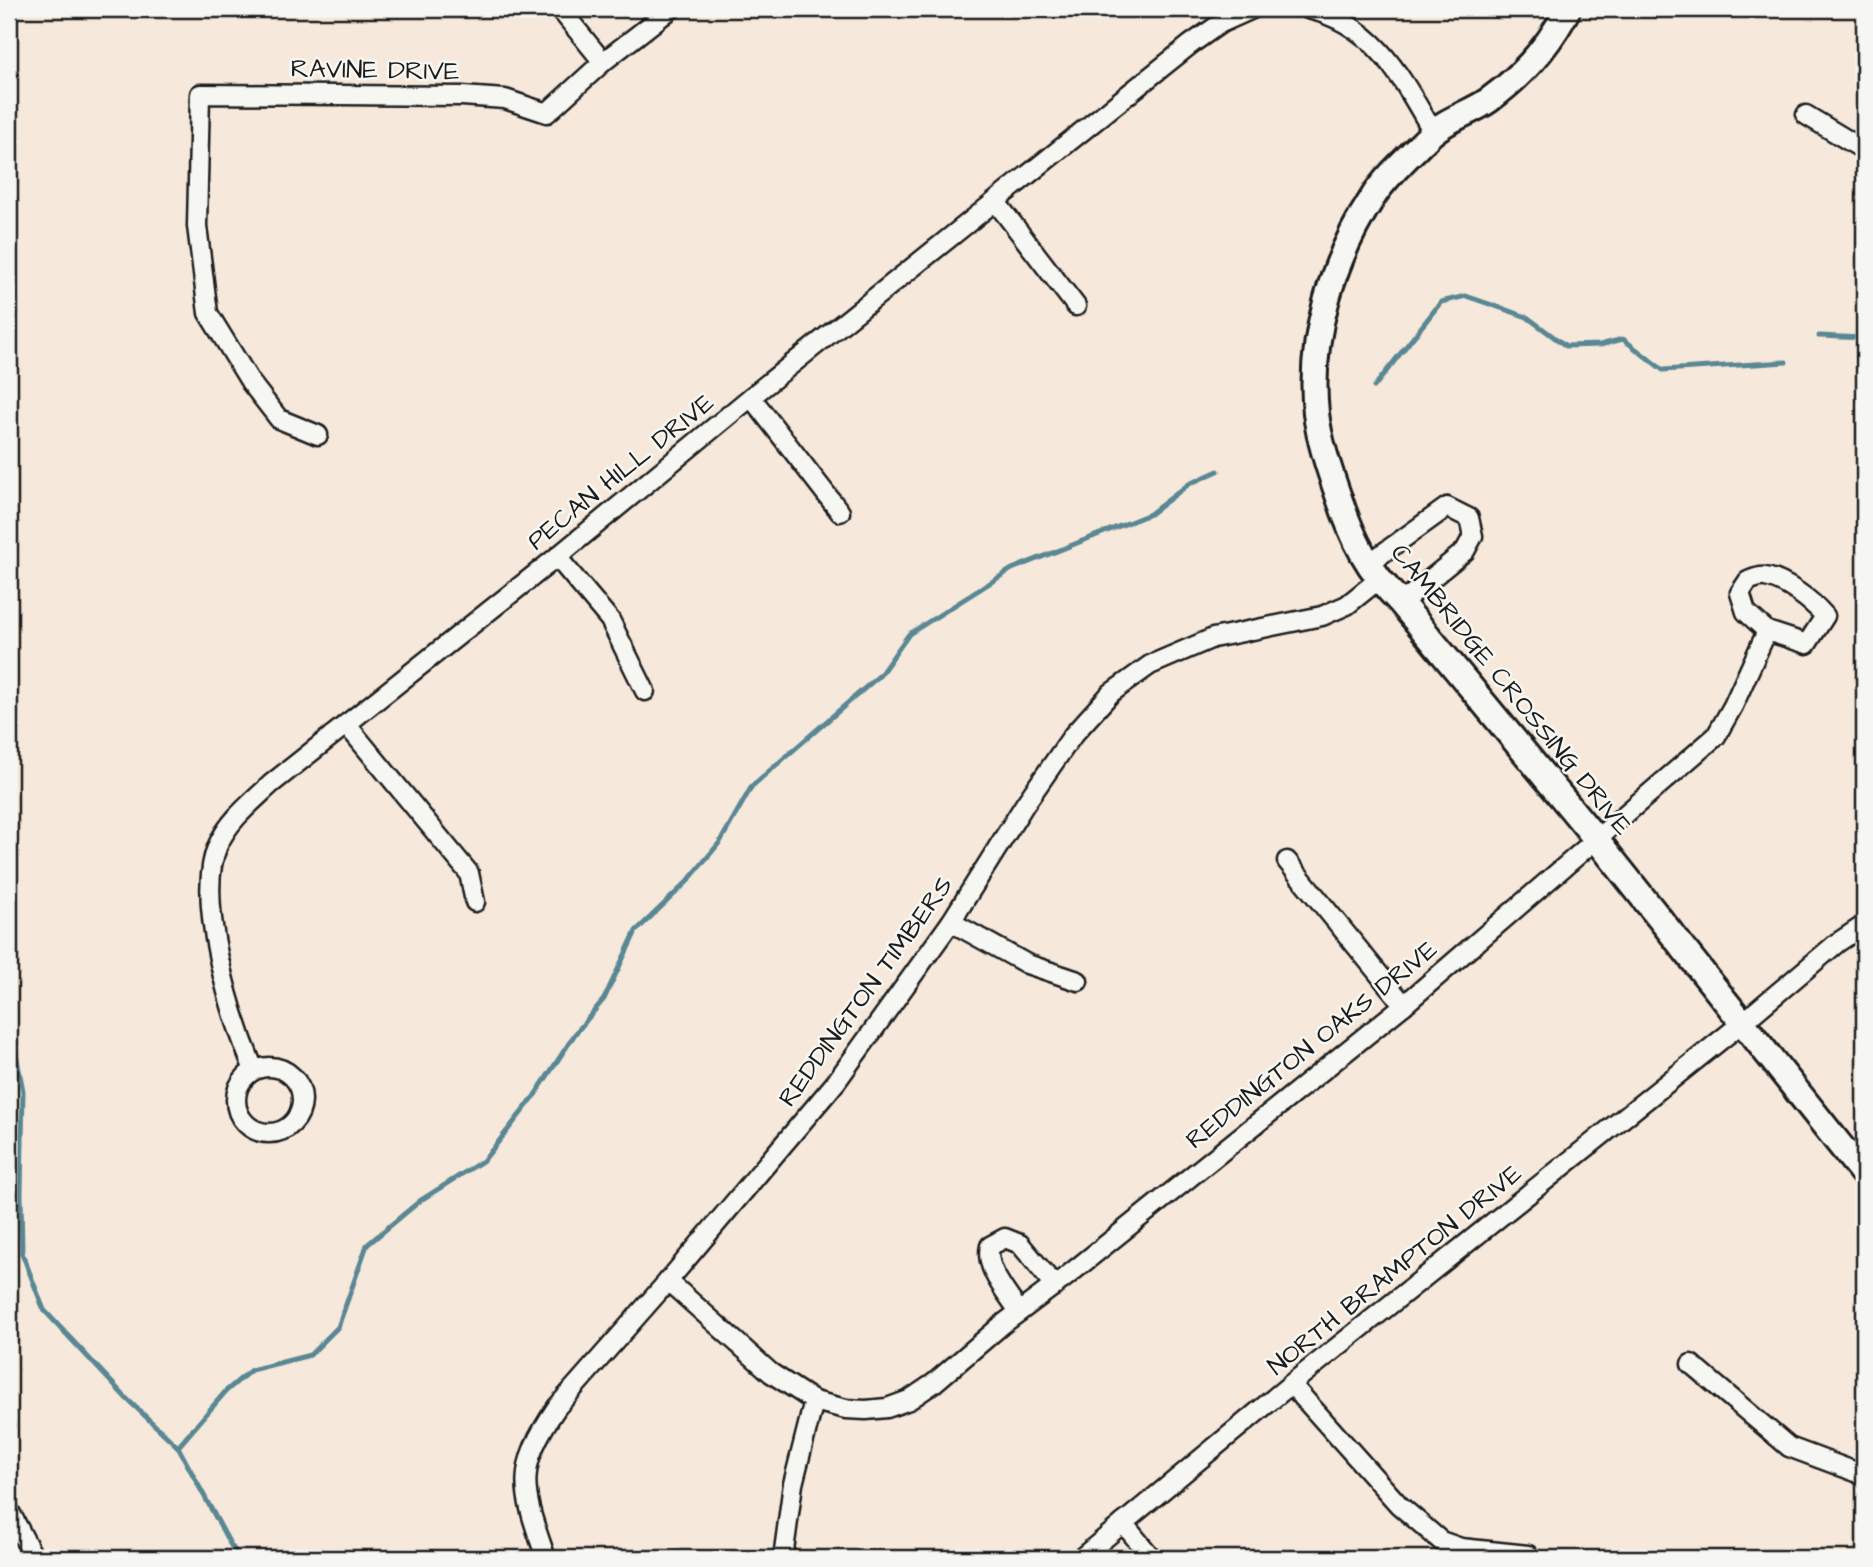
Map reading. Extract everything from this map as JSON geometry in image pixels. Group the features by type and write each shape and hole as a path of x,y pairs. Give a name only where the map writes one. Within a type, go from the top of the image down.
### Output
{"street":[{"path":"560,9 603,62 671,9"},
{"name":"PECAN HILL DRIVE","path":"254,1070 240,1037 213,929 208,890 216,847 226,830 271,784 557,557 751,397 1191,44 1221,23 1252,9"},
{"name":"CAMBRIDGE CROSSING DRIVE","path":"1569,9 1540,54 1489,100 1433,132 1374,194 1355,228 1328,296 1315,375 1317,414 1332,478 1351,533 1373,572 1597,839 1864,1175"},
{"path":"1318,10 1366,36 1386,57 1433,132"},
{"name":"RAVINE DRIVE","path":"318,435 279,419 251,383 208,313 197,226 200,94 462,96 505,99 547,113 603,62"},
{"path":"1806,115 1864,150"},
{"path":"996,202 1076,306"},
{"path":"751,397 840,512"},
{"name":"REDDINGTON TIMBERS","path":"546,1558 525,1493 532,1449 558,1407 668,1282 836,1082 951,922 1025,804 1073,735 1111,693 1150,665 1213,638 1322,616 1346,605 1373,572 1447,507 1469,518 1473,536 1465,551 1401,603"},
{"path":"557,557 610,620 645,691"},
{"path":"1763,577 1790,589 1811,600 1825,616 1807,644 1767,631 1746,612 1740,593 1748,581 1763,577"},
{"name":"REDDINGTON OAKS DRIVE","path":"668,1282 771,1373 814,1401 846,1409 866,1410 887,1408 909,1399 934,1384 1019,1312 1055,1286 1404,1005 1716,736 1733,706 1767,631"},
{"path":"346,724 469,873 475,902"},
{"path":"1287,862 1404,1005"},
{"path":"951,922 1027,964 1078,981"},
{"name":"NORTH BRAMPTON DRIVE","path":"1081,1558 1291,1384 1742,1024 1837,943 1864,925"},
{"path":"1019,1312 990,1264 990,1246 1005,1238 1020,1244 1055,1286"},
{"path":"1691,1364 1789,1447 1864,1475"},
{"path":"1291,1384 1399,1505 1441,1541 1461,1549 1528,1555"},
{"path":"783,1558 793,1483 814,1401"},
{"path":"9,1510 34,1558"},
{"path":"1123,1523 1152,1558"}],"waterway":[{"path":"1374,387 1441,302 1466,296 1527,317 1566,346 1600,345 1623,339 1663,370 1786,362"},
{"path":"1819,336 1864,338"},
{"path":"178,1447 226,1391 251,1370 310,1355 338,1327 367,1245 421,1200 484,1160 533,1098 575,1034 604,999 636,931 687,882 720,842 752,786 880,675 909,634 1012,569 1150,514 1189,484 1218,471"},
{"path":"9,941 11,1027 23,1091 22,1253 44,1310 127,1399 178,1447 240,1558"}]}
